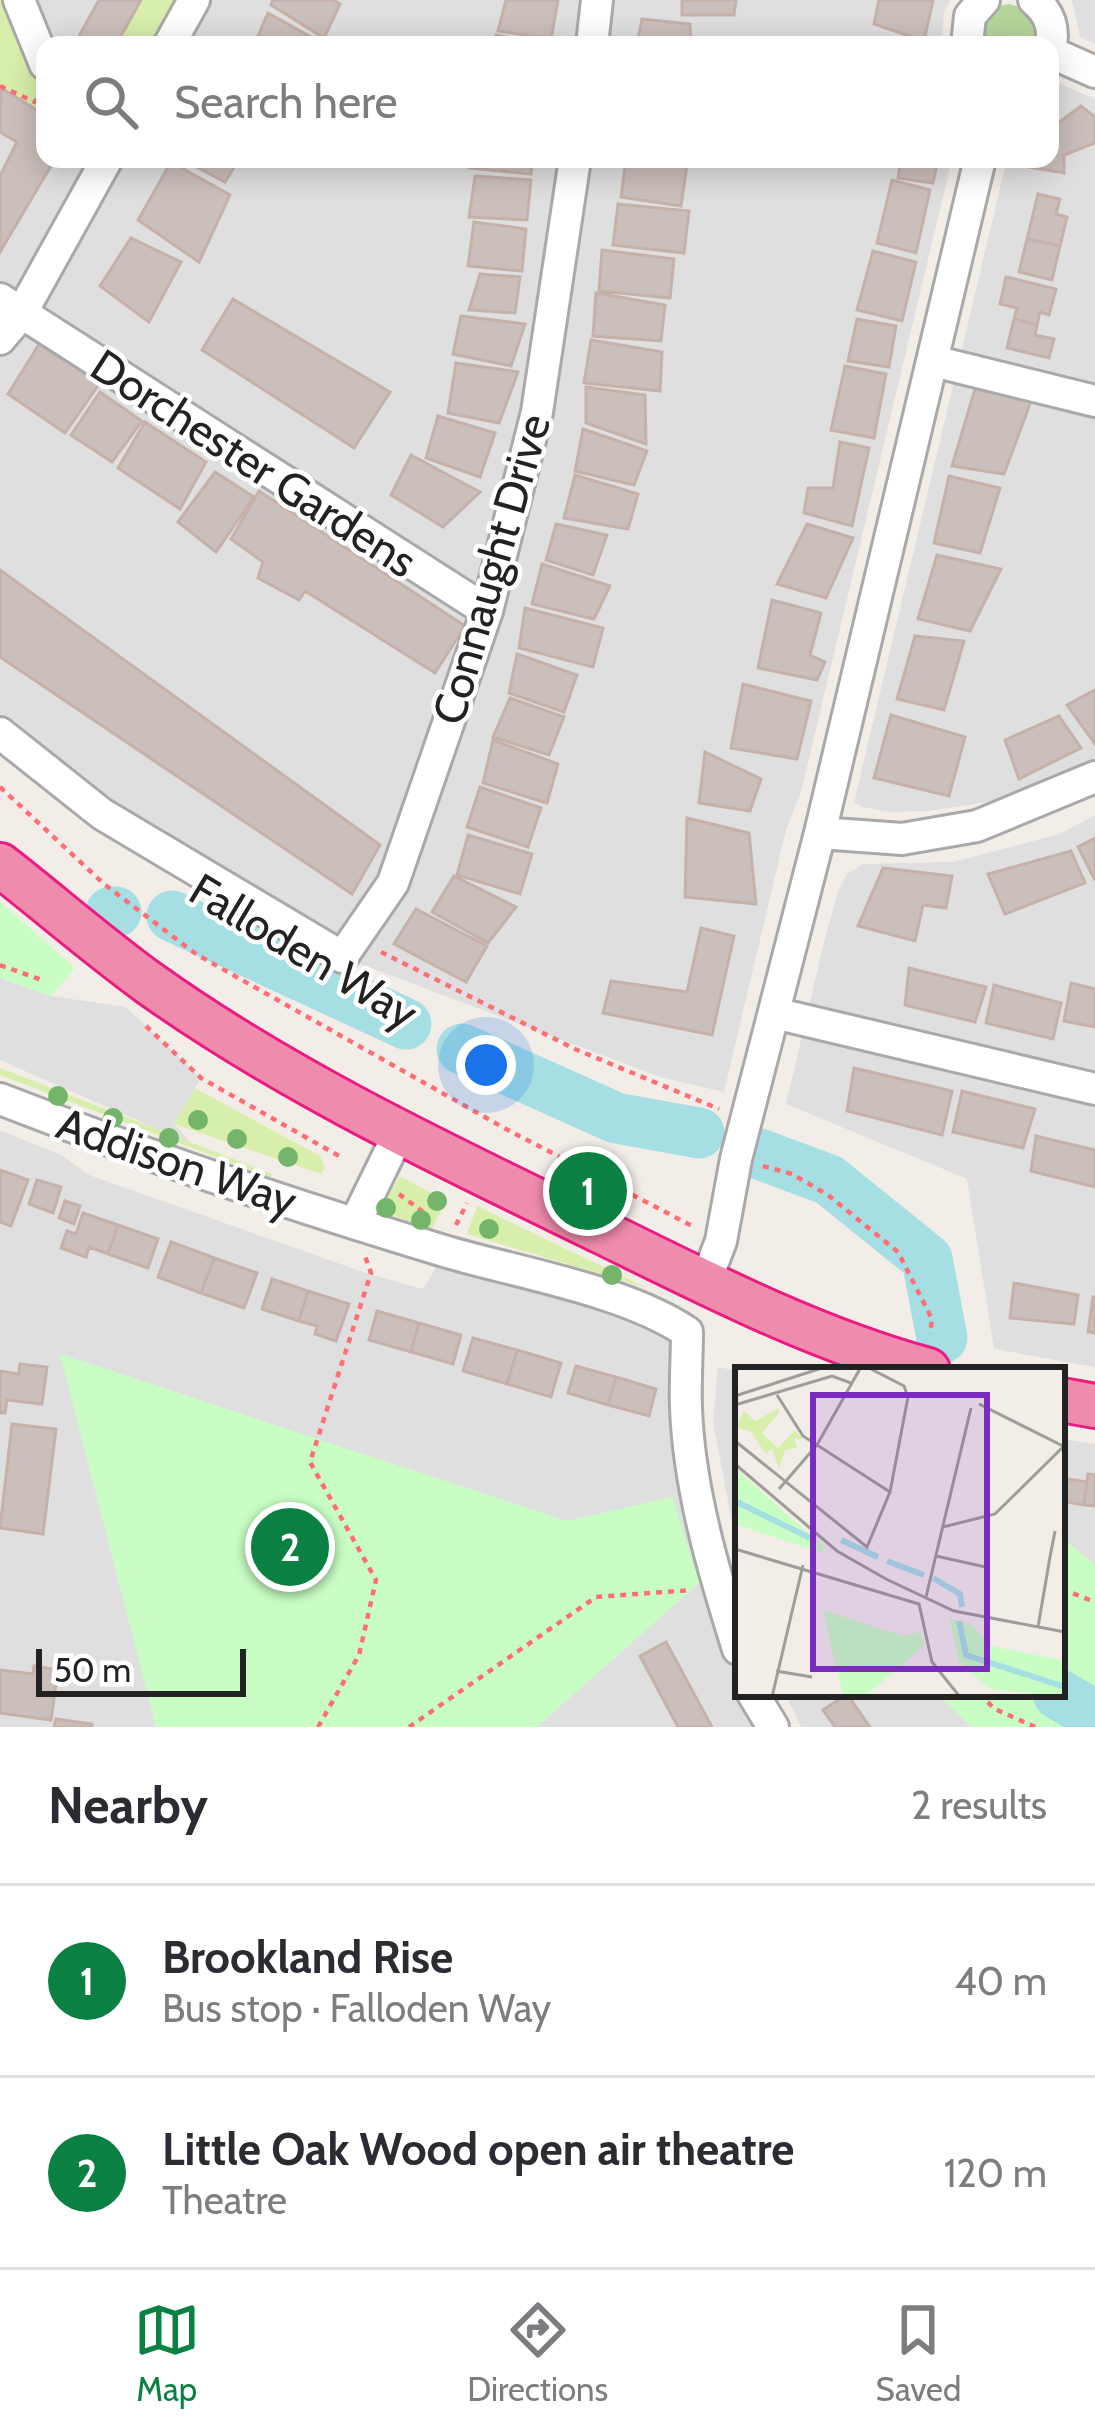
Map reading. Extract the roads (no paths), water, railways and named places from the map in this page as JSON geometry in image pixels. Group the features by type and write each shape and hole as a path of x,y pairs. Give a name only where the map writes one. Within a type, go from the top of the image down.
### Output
{"highway":[{"path":"0,837 149,983"},
{"path":"0,865 149,983 249,1047 400,1131 783,1318 929,1355"},
{"path":"1065,1401 1095,1406"}],"street":[{"path":"19,0 36,42"},
{"path":"174,36 194,0"},
{"path":"593,36 597,0"},
{"path":"968,36 970,16 984,0"},
{"path":"1034,0 1052,26 1051,36"},
{"path":"1059,56 1095,72"},
{"path":"0,340 11,306 100,168"},
{"name":"Connaught Drive","path":"0,733 102,814 348,948 393,883 487,611 538,412 574,168"},
{"path":"705,1283 722,1240 736,1159 820,833 978,168"},
{"name":"Dorchester Gardens","path":"11,306 487,611"},
{"path":"933,361 1095,401"},
{"path":"820,833 902,839 977,826 1095,777"},
{"path":"774,1013 1095,1089"},
{"name":"Addison Way","path":"0,1099 154,1159 626,1303 667,1318 687,1332 691,1456 735,1639"},
{"name":"Addison Way","path":"355,1223 400,1131"},
{"path":"756,1697 772,1727"}],"waterway":[{"path":"111,912 116,912"},
{"path":"172,916 406,1024"},
{"path":"462,1049 616,1118 699,1133"},
{"path":"759,1154 829,1180 927,1259 942,1338"},
{"path":"1063,1697 1095,1716"}],"place":[{"name":"Brookland Rise","path":"588,1191"},
{"name":"Little Oak Wood open air theatre","path":"290,1547"}]}
